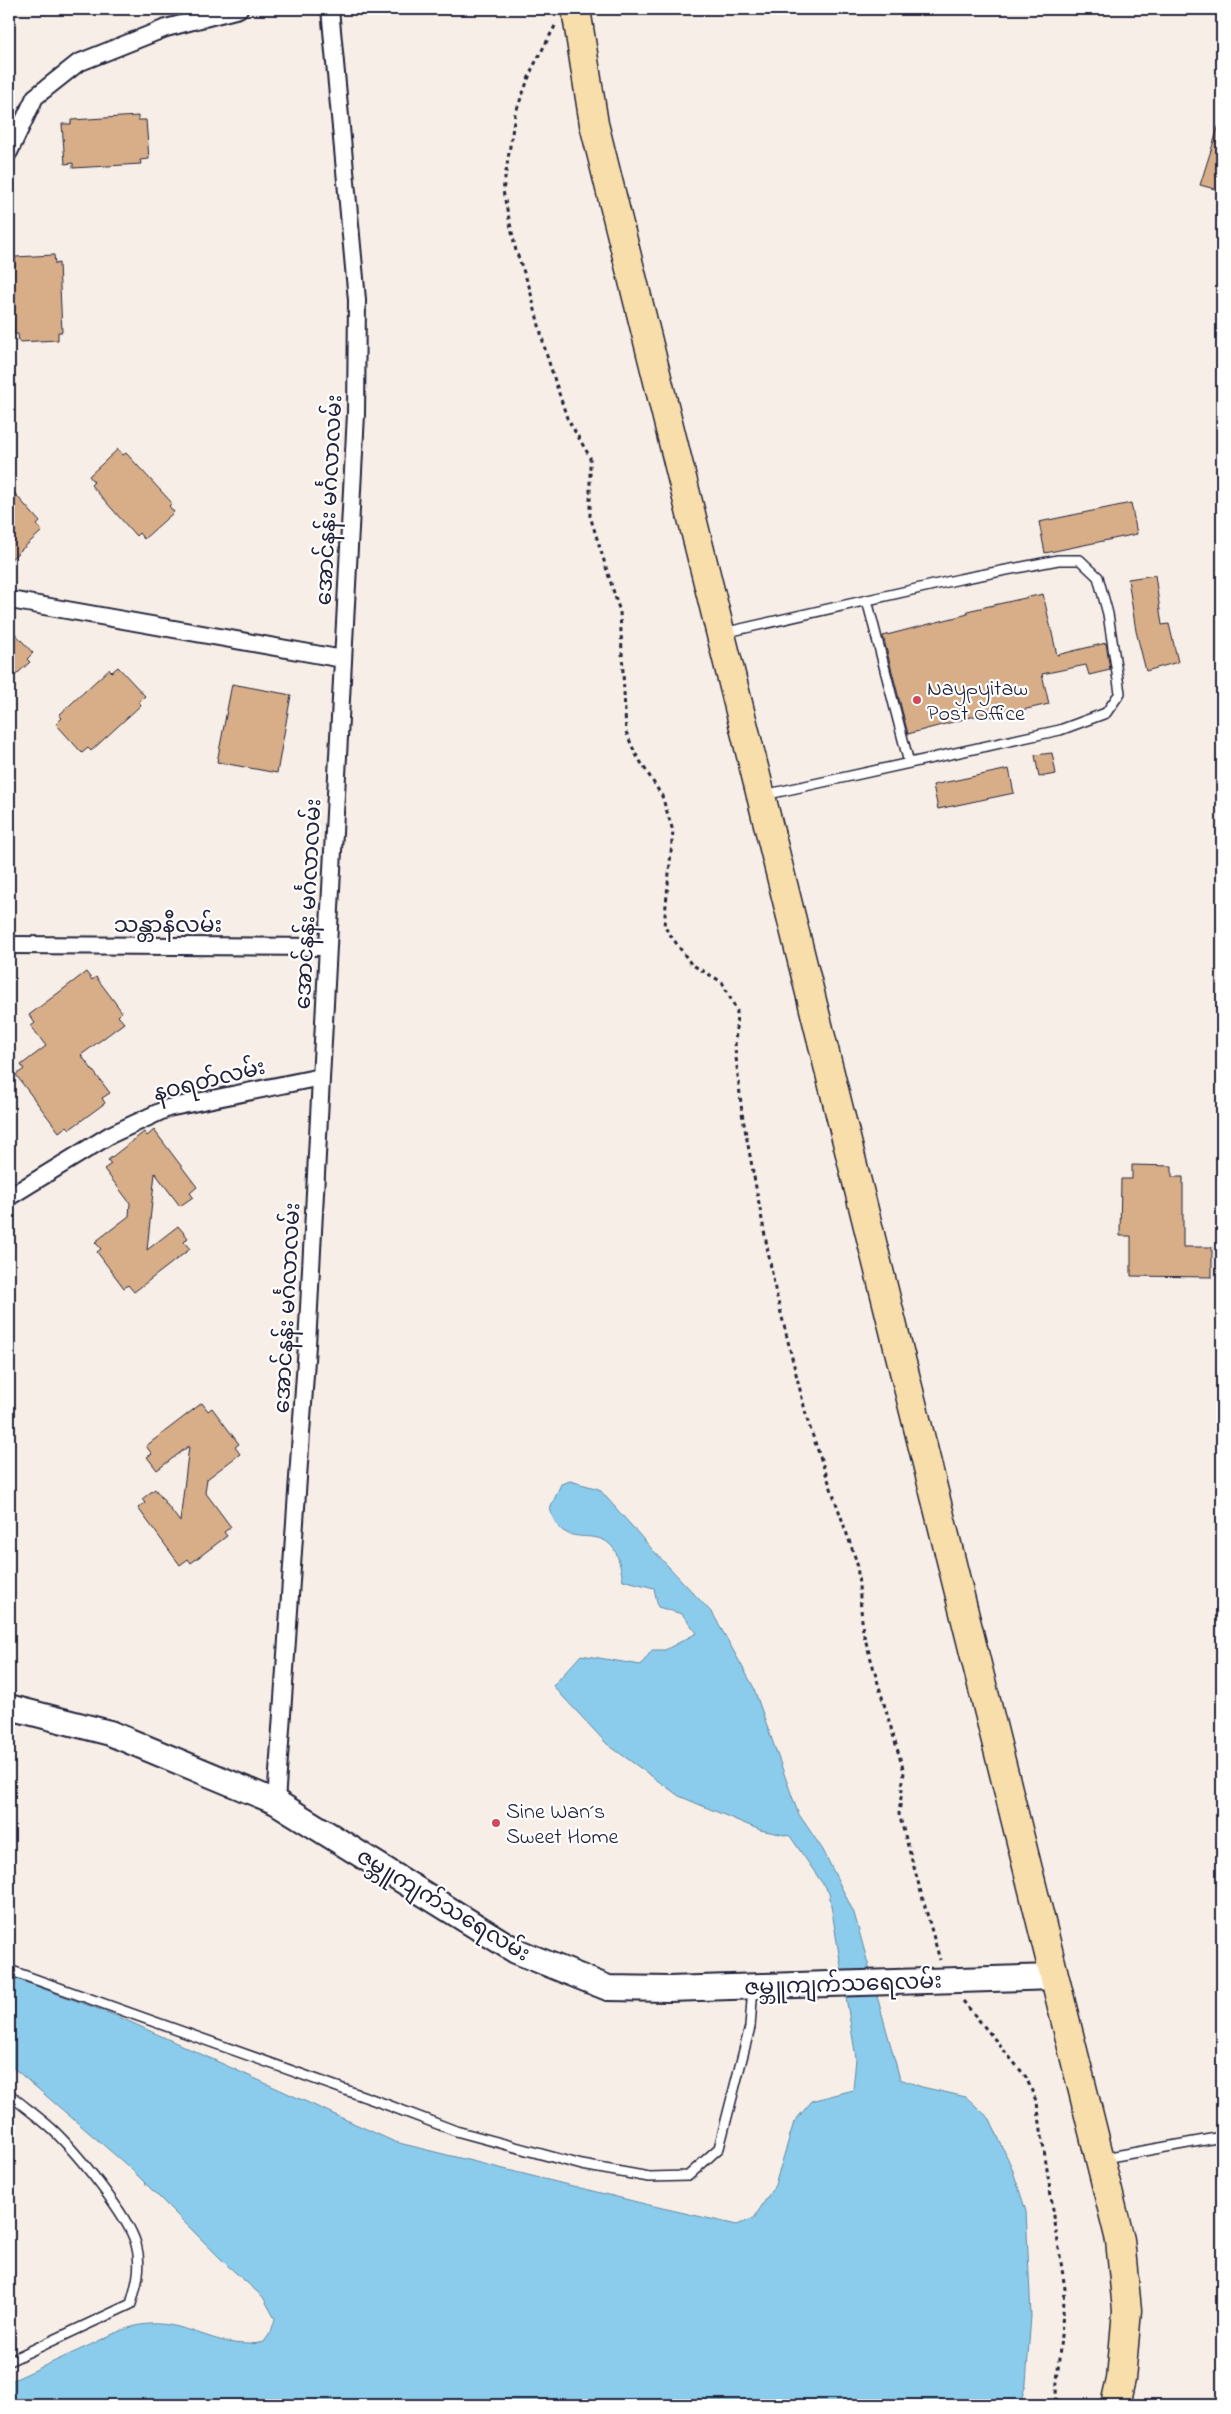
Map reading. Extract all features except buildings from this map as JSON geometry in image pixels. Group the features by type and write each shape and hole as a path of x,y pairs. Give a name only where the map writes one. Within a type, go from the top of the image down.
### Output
{"highway":[{"path":"568,13 1120,2240 1127,2310 1121,2379 1115,2405"}],"main road":[{"name":"ဇမ္ဘူကျက်သရေလမ်း","path":"9,1707 110,1733 276,1802 516,1951 608,1988 753,1986 1054,1977"}],"street":[{"path":"9,152 35,97 78,63 166,28 239,9"},
{"name":"အောင်နန်း မင်္ဂလာလမ်း","path":"276,1802 307,1345 356,414 357,300 330,9"},
{"path":"16,601 343,659"},
{"name":"သန္တာနီလမ်း","path":"9,945 328,947"},
{"name":"နဝရတ်လမ်း","path":"9,1198 110,1135 168,1108 321,1077"}],"lane":[{"path":"721,634 867,600 1058,560 1080,560 1098,577 1108,614 1120,693 1106,713 1060,730 761,796"},
{"path":"867,600 909,763"},
{"path":"9,1970 456,2131 582,2165 649,2177 688,2176 719,2148 750,2026 753,1986"},
{"path":"9,2094 54,2131 98,2182 114,2204 124,2219 136,2244 139,2278 131,2304 9,2361"},
{"path":"1101,2158 1222,2137"}],"path":[{"path":"568,13 532,69 515,114 503,191 516,251 530,286 546,353 564,409 590,457 590,516 620,612 626,732 636,753 662,796 673,831 664,926 691,964 722,982 737,1011 735,1048 742,1113 774,1289 808,1422 857,1563 863,1632 904,1772 899,1814 945,1980 1026,2077 1037,2103 1065,2290 1055,2405"}],"water":[{"path":"570,1481 599,1489 713,1614 753,1686 798,1813 823,1850 854,1913 900,2079 922,2087 966,2097 990,2119 1012,2168 1026,2211 1031,2316 1026,2383 1020,2405 9,2405 9,2382 125,2329 141,2325 164,2324 220,2340 248,2344 264,2342 271,2332 275,2319 263,2297 227,2265 129,2167 9,2064 9,1976 117,2016 395,2142 737,2225 754,2218 775,2185 794,2122 812,2101 853,2090 856,2058 829,1893 790,1836 760,1830 679,1796 607,1744 553,1686 581,1655 641,1665 652,1650 665,1650 697,1633 682,1614 658,1607 654,1588 623,1580 616,1552 607,1542 598,1538 571,1535 563,1531 555,1523 550,1509 561,1484"}],"place":[{"name":"Naypyitaw Post Office","path":"917,700"},
{"name":"Sine Wan´s Sweet Home","path":"496,1823"}]}
